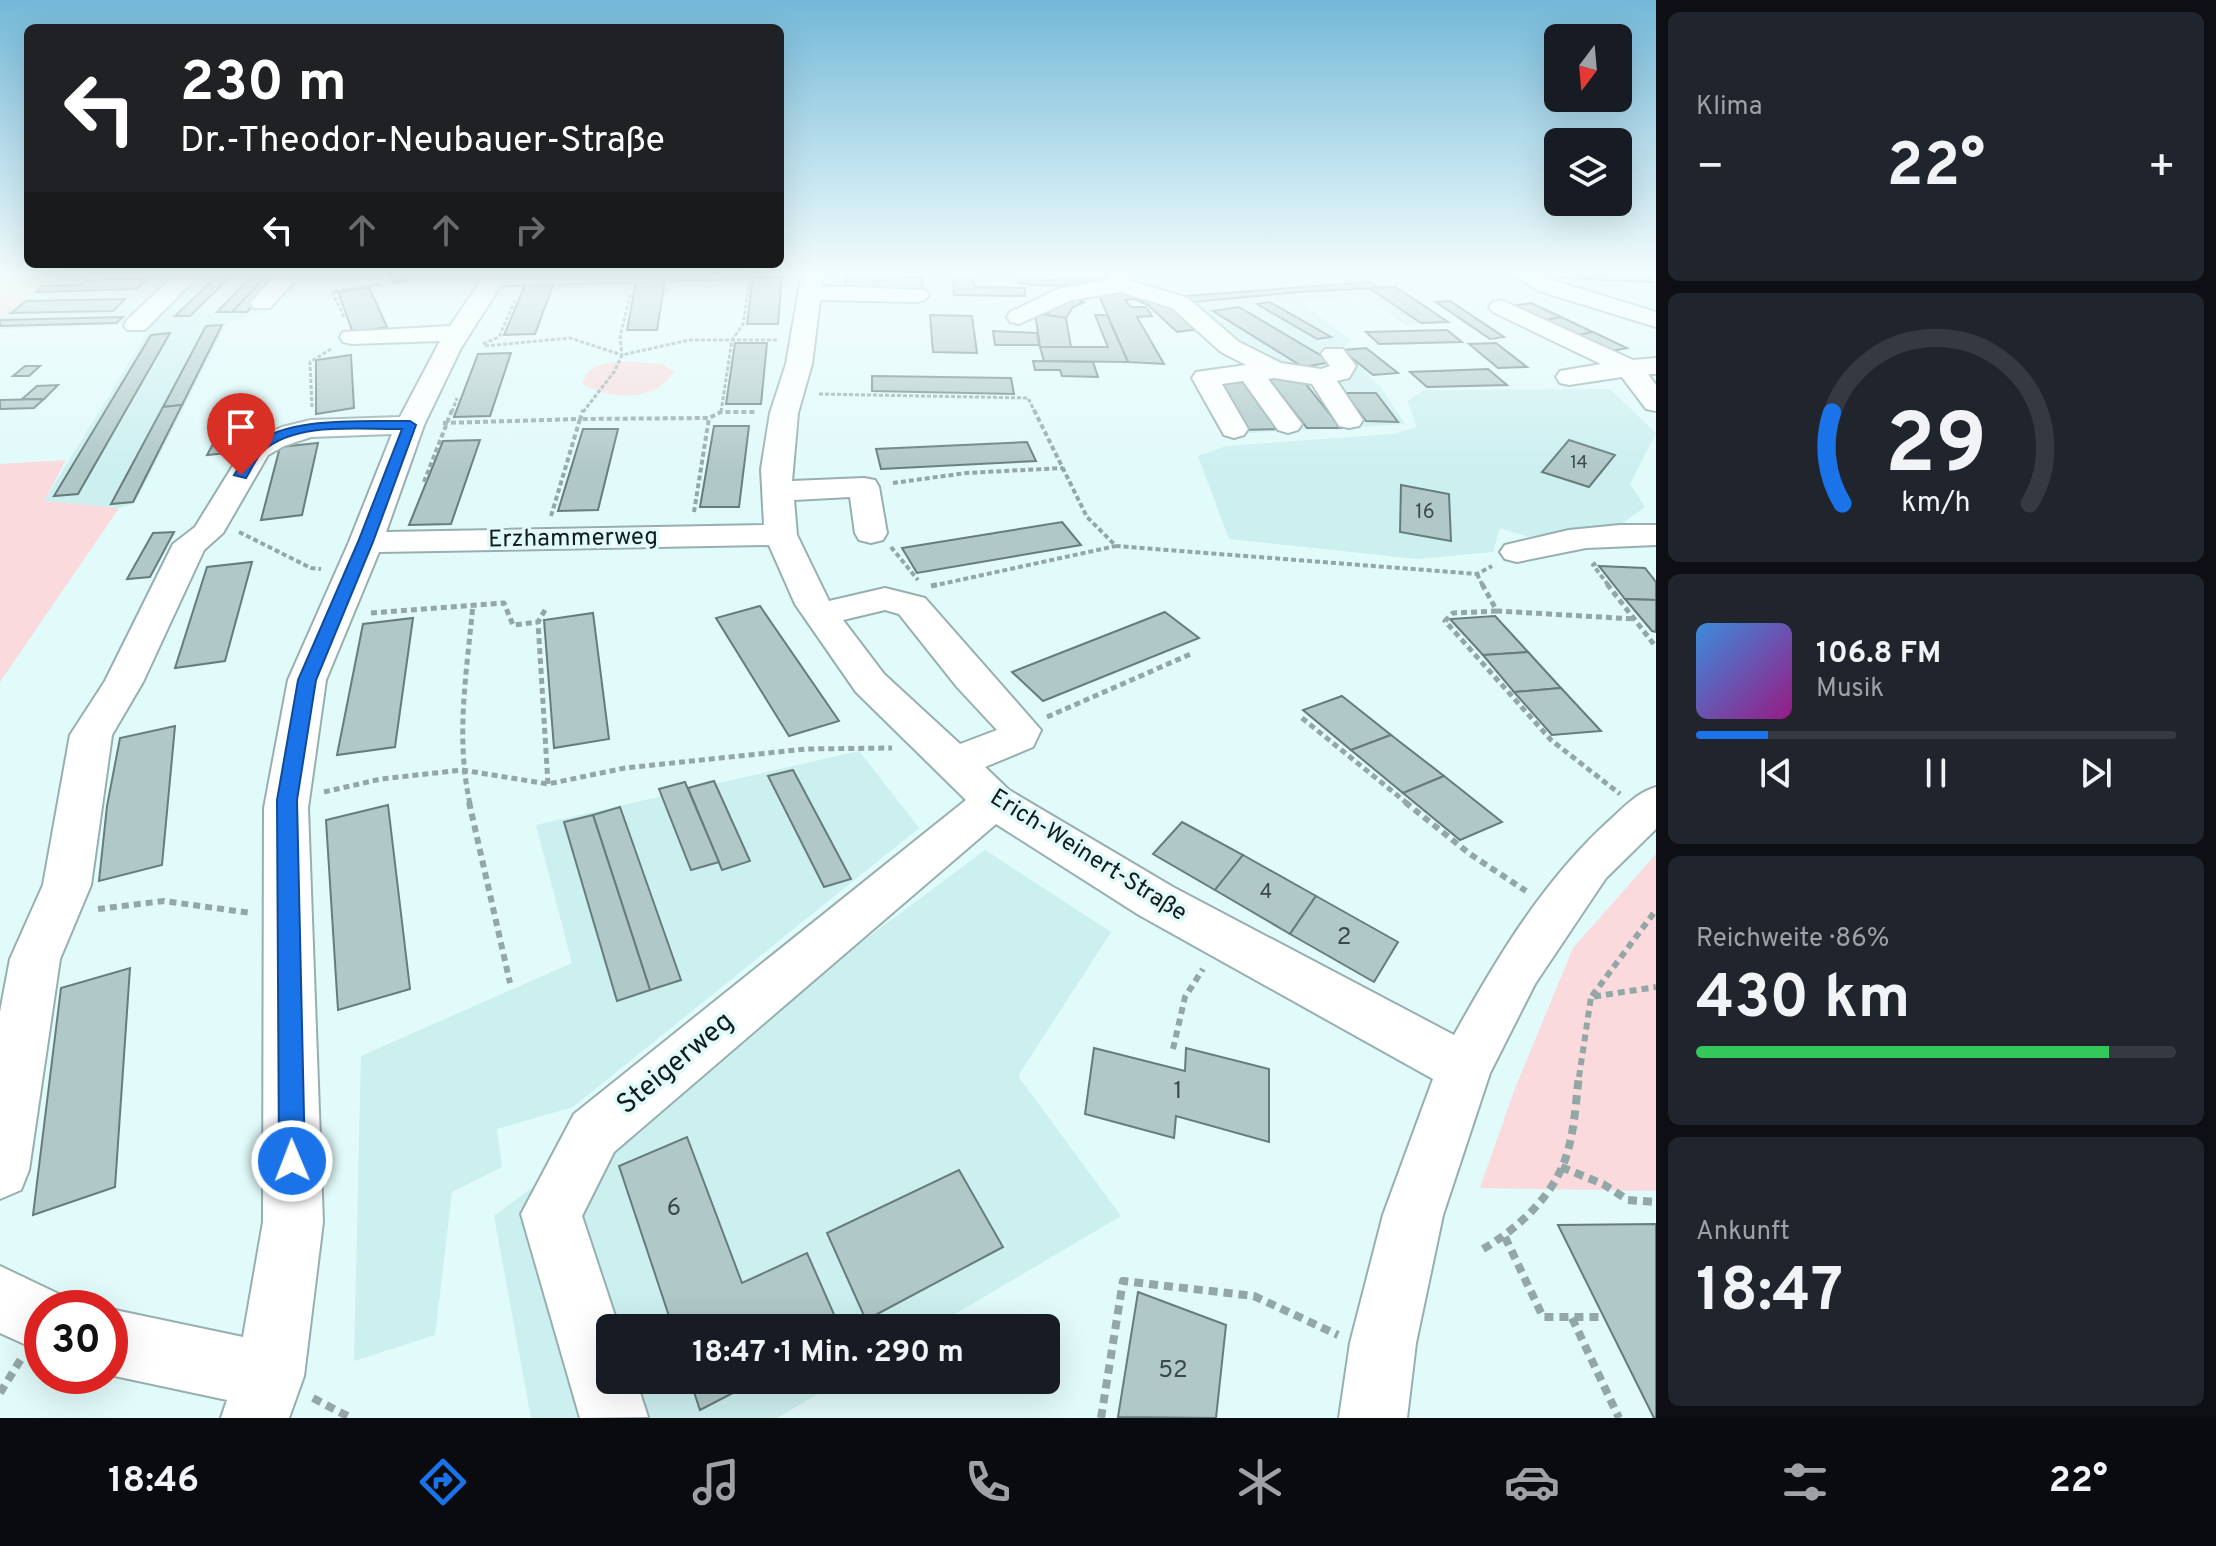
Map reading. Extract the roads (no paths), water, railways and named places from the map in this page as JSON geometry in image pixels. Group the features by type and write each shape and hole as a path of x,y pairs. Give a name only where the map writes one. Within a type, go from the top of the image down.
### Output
{"street":[{"path":"128,1349 262,1397 293,1222 287,800 307,680 334,617 373,552 429,424 456,338"},
{"name":"Erich-Weinert-Straße","path":"803,338 787,403 776,469 781,535 821,614 870,683 994,801 1156,901 1464,1068"},
{"path":"1220,338 1262,372 1288,424"},
{"path":"1566,338 1629,368 1656,403"},
{"path":"1234,429 1205,378 1327,366 1349,420"},
{"path":"1569,377 1656,366"},
{"path":"0,1170 35,959 67,885 91,735 124,682 190,544 207,533 257,449 267,442 312,428 429,424"},
{"path":"778,491 864,487 871,533"},
{"path":"1517,552 1555,541 1608,533 1656,535"},
{"name":"Erzhammerweg","path":"373,552 544,539 781,535"},
{"path":"821,614 885,599 912,606 971,678 1021,730 1018,737 946,755"},
{"name":"Steigerweg","path":"614,1417 551,1214 594,1133 994,801"},
{"path":"1373,1418 1381,1355 1413,1215 1464,1068 1517,969 1557,911 1590,865 1650,808"},
{"path":"0,1298 24,1311"}]}
